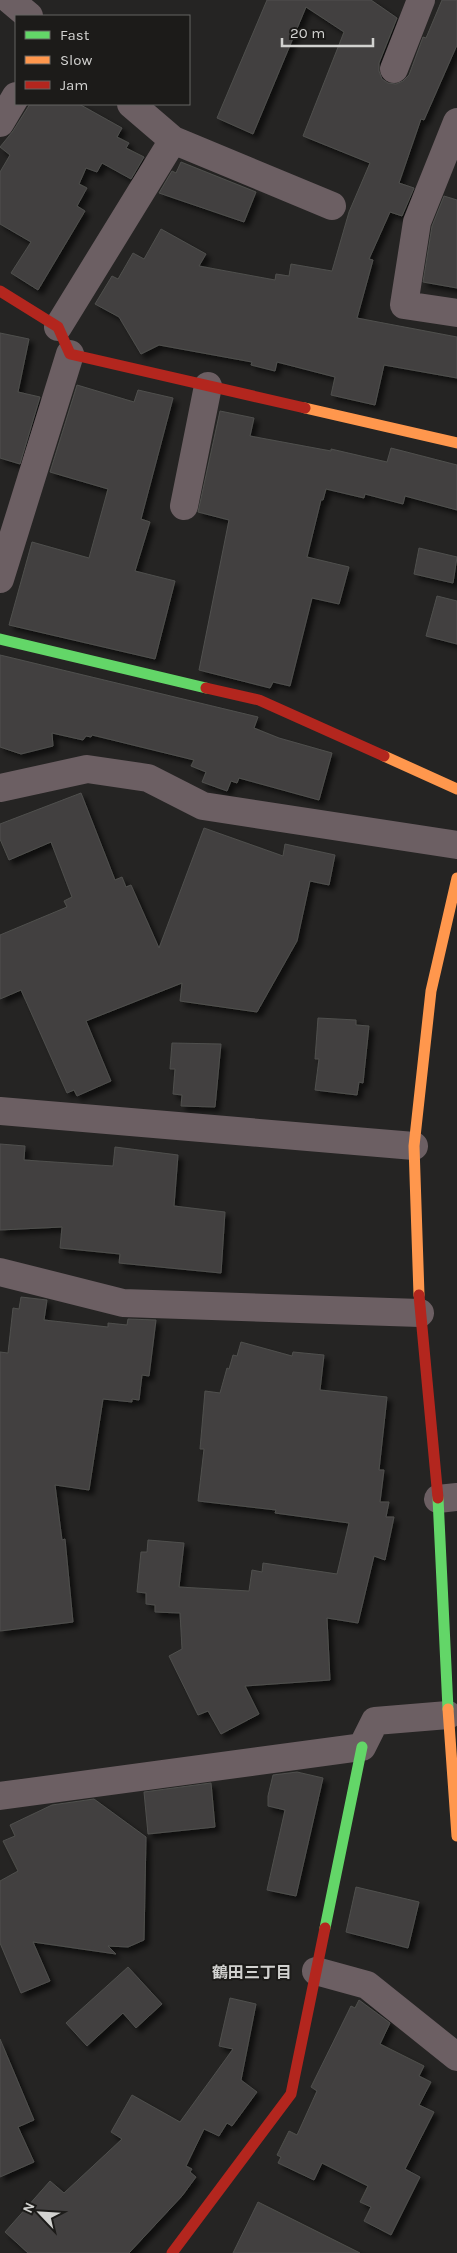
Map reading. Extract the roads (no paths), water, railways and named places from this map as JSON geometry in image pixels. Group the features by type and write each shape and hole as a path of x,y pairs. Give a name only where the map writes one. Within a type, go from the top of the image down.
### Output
{"street":[{"path":"10,0 28,15"},
{"path":"394,69 421,0"},
{"path":"0,123 15,98"},
{"path":"132,105 173,140 332,206"},
{"path":"457,122 417,222 404,305 457,313"},
{"path":"58,327 173,140"},
{"path":"0,291 58,327 70,354 8,526 0,579"},
{"path":"70,354 457,443"},
{"path":"184,506 208,386"},
{"path":"0,639 259,700 457,789"},
{"path":"0,788 87,770 148,778 203,806 457,845"},
{"path":"457,878 431,991 414,1146 420,1313 447,1498 448,1715 457,1836"},
{"path":"0,1111 414,1146"},
{"path":"0,1272 123,1303 420,1313"},
{"path":"172,2253 291,2094 362,1747 375,1721 448,1715"},
{"path":"0,1796 362,1747"},
{"path":"316,1971 367,1985 457,2057"}],"district":[{"name":"鶴田三丁目","path":"252,1972"}]}
